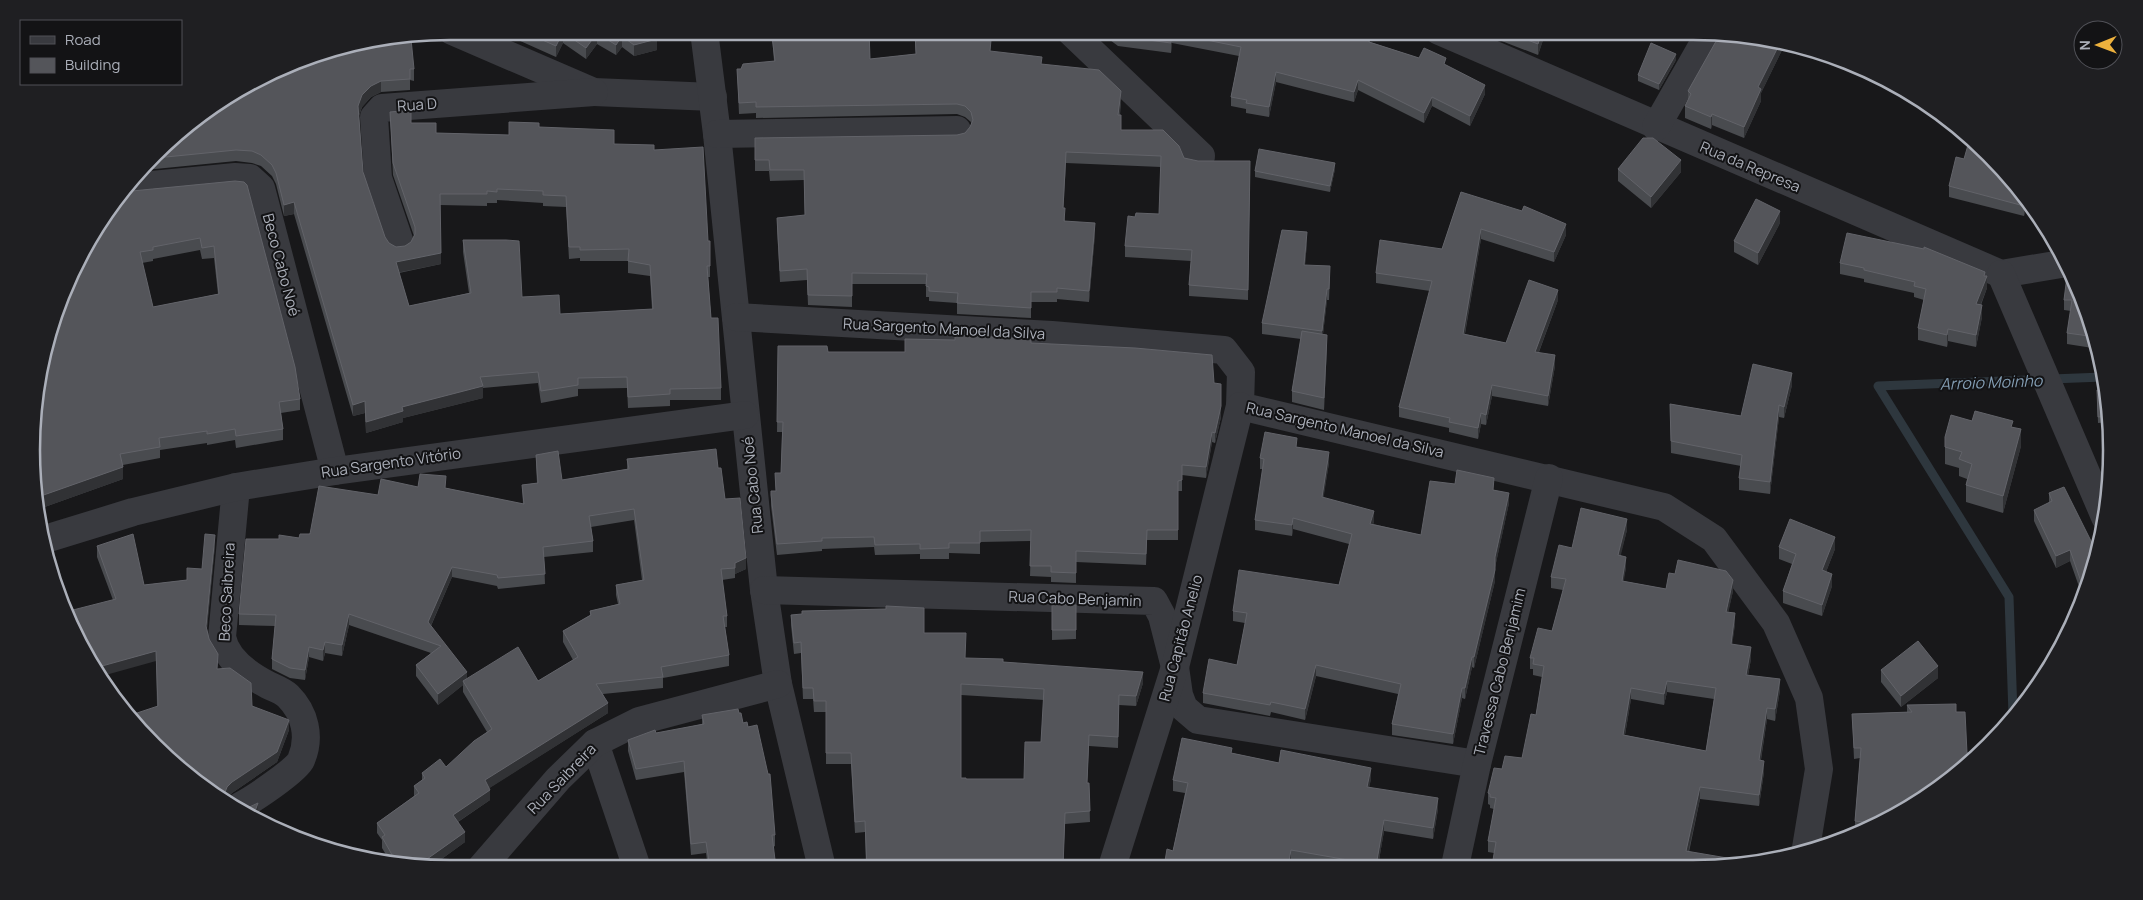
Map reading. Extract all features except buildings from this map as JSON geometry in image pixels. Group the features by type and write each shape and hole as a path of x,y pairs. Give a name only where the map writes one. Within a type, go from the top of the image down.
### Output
{"street":[{"path":"473,40 594,92 713,97"},
{"name":"Rua Cabo Noé","path":"705,40 718,134 764,590 778,684 820,860"},
{"path":"1079,40 1201,156"},
{"name":"Rua da Represa","path":"1459,40 1656,127 2001,274"},
{"path":"1656,127 1705,40"},
{"name":"Rua D","path":"400,243 378,178 374,117 382,108 594,92"},
{"path":"718,134 957,130"},
{"name":"Beco Cabo Noé","path":"136,186 235,177 250,178 260,188 335,471"},
{"path":"2059,264 2001,274 2099,503"},
{"name":"Rua Sargento Manoel da Silva","path":"736,317 1052,334 1224,350 1241,372 1240,406 1549,478 1664,507 1714,539 1776,623 1810,698 1819,769 1807,844"},
{"name":"Rua Capitão Anelio","path":"1114,860 1175,667 1240,406"},
{"name":"Rua Sargento Vitório","path":"50,538 133,512 236,487 335,471 746,415"},
{"name":"Travessa Cabo Benjamim","path":"1456,860 1477,764 1549,478"},
{"name":"Beco Saibreira","path":"236,487 222,637 224,648 247,674 287,695 301,712 307,734 301,761 257,798 244,804"},
{"name":"Rua Cabo Benjamin","path":"764,590 1154,601 1162,616 1175,667 1179,695 1184,708 1198,720 1477,764"},
{"name":"Rua Saibreira","path":"488,860 558,780 595,742 639,721 778,684"},
{"path":"595,742 635,860"}],"waterway":[{"name":"Arroio Moinho","path":"2013,706 2009,597 1878,386 2096,377"}]}
